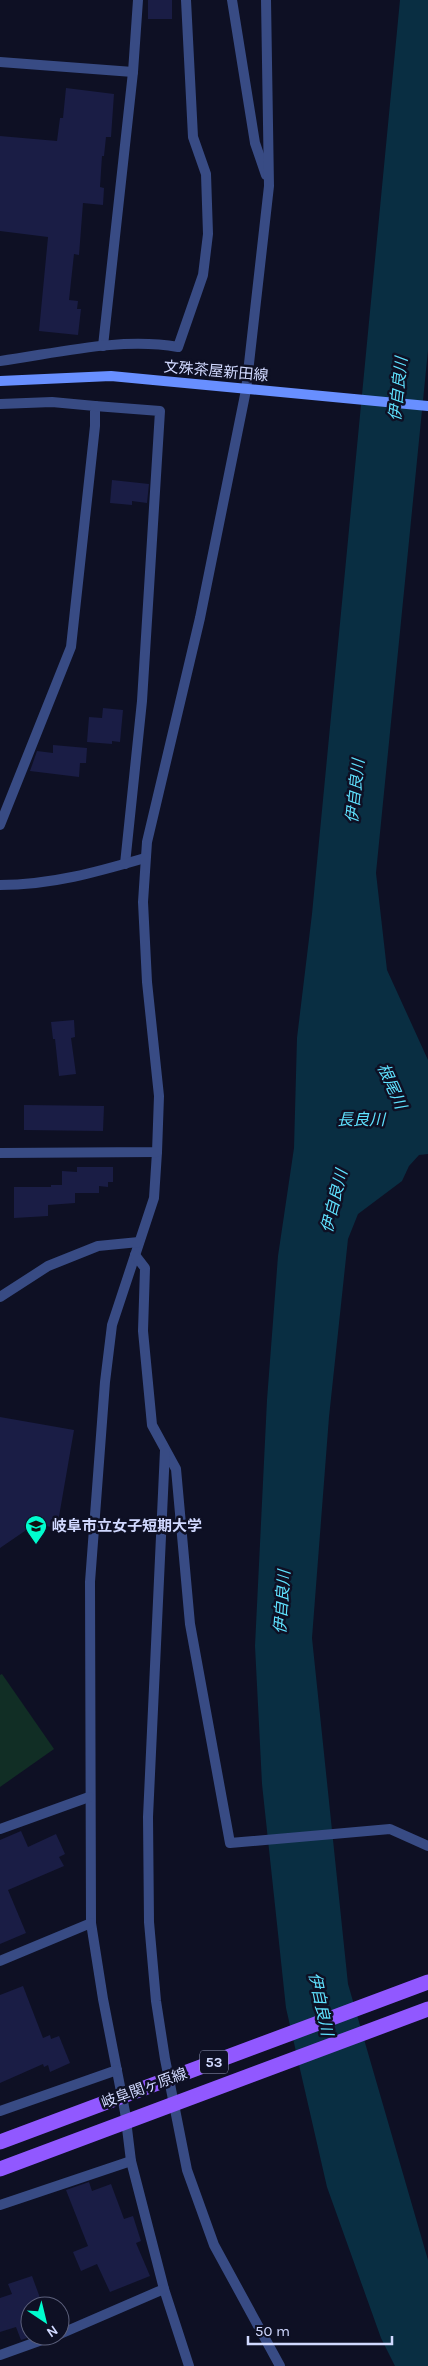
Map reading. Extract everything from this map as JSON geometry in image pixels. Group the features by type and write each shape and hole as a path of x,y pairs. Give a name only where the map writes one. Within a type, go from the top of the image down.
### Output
{"main road":[{"name":"文殊茶屋新田線","path":"0,381 111,376 428,406"},
{"name":"岐阜関ヶ原線","path":"0,2142 428,1982"},
{"name":"岐阜関ヶ原線","path":"0,2169 428,2009"}],"street":[{"path":"103,346 133,72 138,0"},
{"path":"0,361 103,346 153,342 178,347 203,275 208,234 206,174 193,137 186,0"},
{"path":"232,0 255,143 269,186"},
{"path":"189,2366 164,2289 131,2161 91,1923 89,1797 90,1582 105,1382 112,1325 154,1198 159,1096 147,982 143,902 147,842 200,618 246,390 269,186 266,0"},
{"path":"0,62 133,72"},
{"path":"0,404 52,402 160,410 142,701 125,864"},
{"path":"0,825 71,647 95,426 95,406"},
{"path":"0,885 29,885 57,881 146,858"},
{"path":"0,1153 157,1152"},
{"path":"0,1297 48,1266 98,1246 139,1242"},
{"path":"135,1254 145,1268 143,1330 152,1425 176,1469 190,1624 230,1843 390,1829 428,1846"},
{"path":"165,1450 148,1817 149,1922 156,2001 164,2059 187,2170 214,2245 280,2366"},
{"path":"0,1829 89,1797"},
{"path":"0,1961 91,1923"},
{"path":"0,2111 117,2070"},
{"path":"0,2205 131,2161"},
{"path":"70,2330 164,2289"},
{"path":"0,2355 25,2346"}],"green space":[{"path":"2,1674 54,1749 0,1787 0,1675"}],"water":[{"name":"長良川","path":"400,0 428,0 428,350 376,873 387,970 428,1060 428,1154 419,1155 409,1166 402,1181 358,1214 348,1239 329,1417 312,1638 348,1984 428,2260 428,2366 395,2366 381,2338 327,2187 286,2008 262,1784 255,1646 267,1400 278,1256 294,1148 297,1038 312,914"}],"building":[{"path":"148,0 172,0 172,19 148,19"},
{"path":"66,88 114,94 111,137 106,137 104,156 102,156 100,187 104,188 103,205 83,203 79,255 74,254 69,300 78,301 77,309 81,309 78,335 39,331 48,237 0,231 0,136 57,141 60,118 63,118"},
{"path":"112,480 149,484 147,503 132,501 132,505 110,503"},
{"path":"103,708 123,710 120,742 112,741 112,744 87,742 89,717 102,718"},
{"path":"53,745 87,748 86,763 80,763 79,777 30,771 37,751 53,753"},
{"path":"74,1020 75,1037 71,1038 76,1074 59,1076 51,1022"},
{"path":"24,1105 104,1106 103,1131 24,1130"},
{"path":"77,1167 113,1167 113,1182 108,1182 108,1187 99,1186 99,1193 75,1193 75,1203 48,1205 48,1216 14,1218 14,1187 51,1187 51,1185 62,1185 62,1171 77,1172"},
{"path":"0,1417 74,1430 57,1528 35,1524 0,1548"},
{"path":"21,1831 28,1847 56,1834 65,1854 59,1857 64,1866 8,1890 26,1933 0,1944 0,1840"},
{"path":"23,1986 43,2038 50,2035 51,2039 59,2036 70,2063 50,2072 48,2065 44,2067 43,2064 0,2083 0,1995"},
{"path":"89,2182 92,2191 111,2184 124,2219 133,2216 141,2241 136,2243 150,2276 110,2292 97,2264 81,2271 73,2252 88,2246 66,2190"},
{"path":"32,2276 39,2296 20,2296 20,2337 16,2327 0,2332 0,2298 12,2294 8,2284"}],"place":[{"name":"岐阜市立女子短期大学","path":"36,1545"}],"water label":[{"name":"伊自良川","path":"398,389"},
{"name":"伊自良川","path":"355,791"},
{"name":"根尾川","path":"392,1086"},
{"name":"伊自良川","path":"334,1201"},
{"name":"伊自良川","path":"282,1602"},
{"name":"伊自良川","path":"321,2004"}]}
